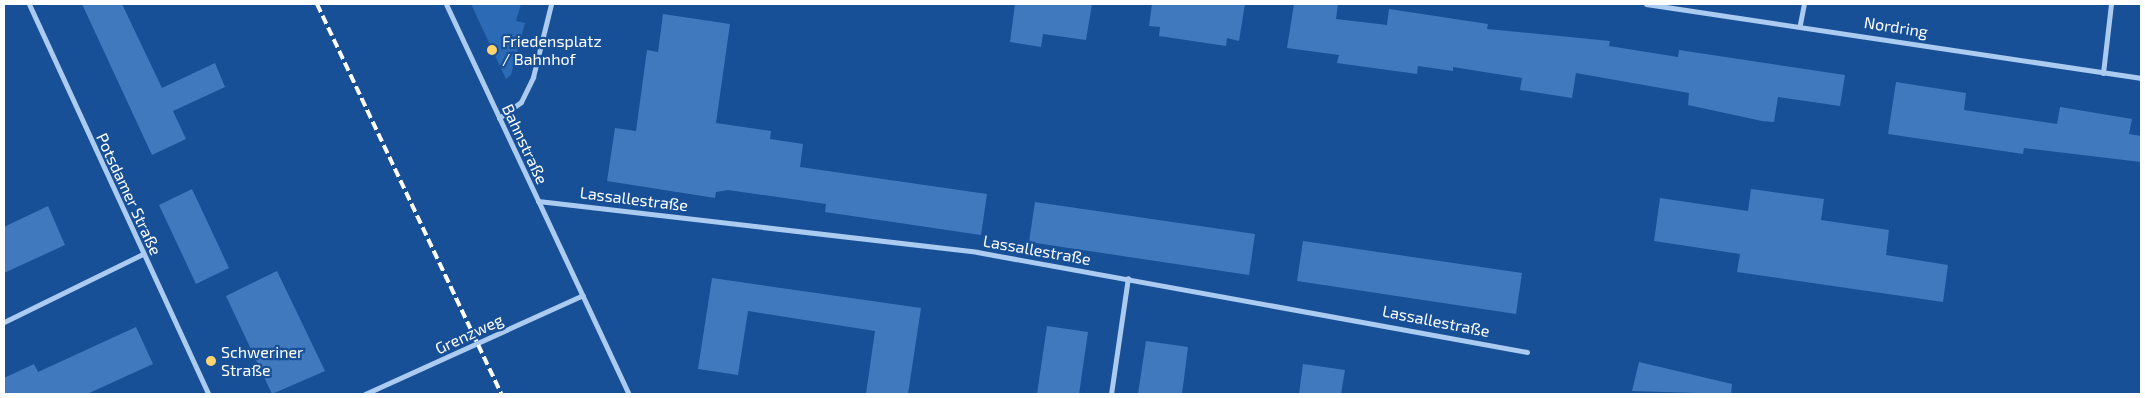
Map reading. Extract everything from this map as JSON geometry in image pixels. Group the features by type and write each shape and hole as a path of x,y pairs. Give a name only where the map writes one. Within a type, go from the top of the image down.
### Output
{"street":[{"name":"Potsdamer Straße","path":"29,4 208,394"},
{"name":"Bahnstraße","path":"446,4 628,394"},
{"path":"499,118 521,102 533,77 550,4"},
{"name":"Nordring","path":"1646,4 1800,24 2141,78"},
{"path":"1800,24 1804,4"},
{"path":"2103,73 2111,4"},
{"name":"Lassallestraße","path":"538,201 977,252 1527,352"},
{"path":"4,322 143,254"},
{"path":"1110,394 1128,278"},
{"name":"Grenzweg","path":"365,394 583,295"}],"shaded area":[{"path":"471,4 521,4 516,21 525,23 511,75 506,79"}],"building":[{"path":"82,4 122,4 162,88 215,63 225,87 173,111 186,139 152,155"},
{"path":"1015,4 1092,4 1086,40 1043,34 1041,47 1010,42"},
{"path":"1152,4 1245,4 1239,41 1227,38 1226,46 1159,36 1160,27 1149,26"},
{"path":"1294,4 1338,4 1336,19 1387,25 1389,9 1488,24 1487,29 1610,41 1609,46 1678,57 1679,50 1845,75 1840,106 1778,97 1774,122 1688,105 1689,93 1576,73 1572,98 1520,90 1522,78 1453,67 1453,71 1418,66 1417,74 1337,63 1339,55 1287,48"},
{"path":"663,14 730,24 716,123 771,131 770,139 803,144 800,167 987,194 981,235 825,212 826,204 728,190 716,192 715,198 607,181 615,128 636,131 647,50 658,52"},
{"path":"1896,82 1966,93 1964,110 2057,124 2060,107 2132,119 2129,134 2141,136 2141,162 2024,148 2023,154 1888,134"},
{"path":"192,189 229,268 196,284 159,205"},
{"path":"1751,189 1824,199 1821,220 1889,230 1886,255 1948,265 1943,302 1737,272 1740,254 1654,241 1660,198 1748,211"},
{"path":"1035,202 1255,234 1249,275 1029,242"},
{"path":"48,206 65,245 4,273 4,227"},
{"path":"1303,241 1522,273 1516,314 1297,281"},
{"path":"277,271 325,371 272,394 226,296"},
{"path":"712,278 921,308 908,394 866,394 875,331 748,311 738,375 698,369"},
{"path":"1047,326 1088,332 1079,394 1037,394"},
{"path":"136,327 153,364 87,394 4,394 4,378 34,364 38,372"},
{"path":"1146,341 1188,347 1182,394 1138,394"},
{"path":"1639,362 1732,384 1731,394 1632,391"},
{"path":"1303,364 1345,370 1341,394 1299,394"}],"railway":[{"path":"317,4 501,394"}],"place":[{"name":"Friedensplatz / Bahnhof","path":"492,50"},
{"name":"Schweriner Straße","path":"211,361"}]}
